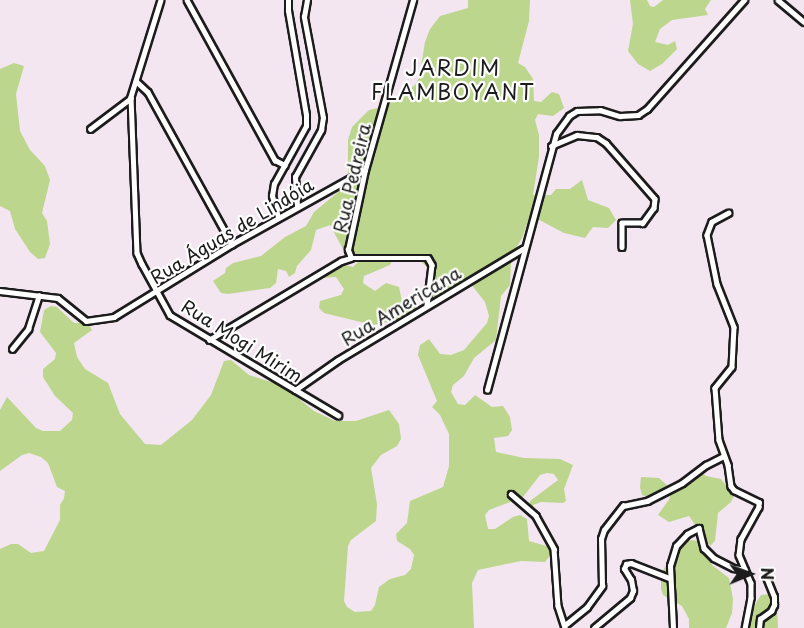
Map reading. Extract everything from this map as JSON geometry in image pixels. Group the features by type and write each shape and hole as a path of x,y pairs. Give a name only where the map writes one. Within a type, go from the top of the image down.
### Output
{"street":[{"name":"Rua Mogi Mirim","path":"161,0 131,98 137,253 170,315 338,415"},
{"path":"187,0 275,160 285,165"},
{"path":"297,206 293,184 295,177 321,130 323,118 304,17 307,0"},
{"name":"Rua Pedreira","path":"351,258 348,250 365,170 413,0"},
{"path":"487,390 551,146 569,116 577,111 600,110 628,116 638,115 646,109 744,0"},
{"path":"778,0 804,22"},
{"path":"278,217 272,196 274,184 306,126 287,1"},
{"path":"136,81 148,92 232,244"},
{"path":"90,129 131,98"},
{"path":"551,146 577,135 597,137 606,143 655,199 654,208 643,223 622,223 622,247"},
{"name":"Rua Águas de Lindóia","path":"39,296 58,298 86,321 114,317 278,217 365,170"},
{"path":"729,213 712,222 707,235 717,284 734,327 732,368 717,385 715,396 719,440 734,490 759,502 759,507 741,539 739,555 751,583 752,598 745,628"},
{"name":"Rua Americana","path":"295,390 338,360 523,249"},
{"path":"209,339 341,261 351,258 428,258 432,265 427,306"},
{"path":"0,291 39,296 28,329 12,349"},
{"path":"511,494 536,516 554,549 558,606 565,626 587,607 602,586 601,539 604,530 623,506 647,501 682,483 724,456"},
{"path":"673,628 673,594 669,578 676,546 687,534 699,528 704,548 714,558 734,568 745,570"},
{"path":"594,628 630,598 633,591 631,580 624,569 626,564 631,563 669,578"},
{"path":"759,628 759,620 771,611 774,605 774,597 766,577"}],"green space":[{"path":"468,0 530,0 529,21 518,63 525,67 533,79 534,101 541,102 552,92 559,94 564,108 553,116 538,114 535,120 539,135 539,157 533,195 551,195 556,189 570,189 582,180 588,200 609,208 616,220 608,228 593,227 585,238 564,233 530,215 522,238 509,260 511,263 510,285 501,296 496,340 474,358 464,376 453,385 451,392 458,404 465,405 475,395 492,407 503,406 510,417 512,430 508,436 494,438 496,452 524,458 560,459 573,465 564,489 566,501 563,503 541,502 533,505 534,511 530,508 530,501 558,480 554,474 547,473 540,475 523,497 489,510 485,515 488,529 495,529 520,515 527,519 529,541 550,547 550,556 545,562 521,561 478,570 472,583 474,628 0,628 0,549 11,544 18,544 31,553 44,551 60,520 60,505 64,498 65,491 57,487 48,463 41,457 29,453 22,455 0,471 0,410 7,397 36,428 43,431 60,431 72,420 73,413 55,396 43,377 43,369 55,359 56,353 40,332 44,310 51,306 57,307 74,323 88,323 92,330 74,343 77,357 85,369 108,383 120,414 145,444 161,445 192,420 211,395 224,361 231,360 249,375 283,386 314,411 335,421 356,421 389,410 399,424 401,439 397,446 381,455 371,468 377,504 376,521 351,540 348,546 344,601 347,607 355,612 371,611 375,605 379,587 390,579 405,575 411,569 414,555 410,549 397,541 396,534 407,523 410,501 443,487 449,466 449,434 440,415 432,407 437,401 418,355 420,345 429,339 440,354 451,355 464,350 487,323 489,316 485,302 467,279 431,302 424,300 424,286 429,272 426,266 412,254 395,254 390,265 364,276 363,283 375,291 386,283 399,287 402,301 415,304 417,311 414,318 401,323 387,322 373,325 324,313 319,308 320,301 341,295 344,289 336,277 322,278 315,275 332,262 353,267 358,262 355,256 343,249 330,225 316,230 311,250 297,266 295,273 289,277 286,271 278,269 276,283 270,288 228,294 221,293 213,281 225,273 226,268 233,263 261,256 285,237 306,226 314,212 344,187 348,173 348,140 352,127 369,110 382,107 415,85 419,78 425,42 430,29 440,16 468,8"},
{"path":"630,0 647,0 650,6 654,7 663,0 711,0 705,9 708,15 672,20 660,29 655,42 668,45 675,41 677,49 662,64 650,71 638,64 628,51 633,24"},
{"path":"14,63 24,66 16,94 20,131 30,150 45,166 50,180 42,213 47,221 50,244 45,258 38,259 30,252 15,229 10,211 0,206 0,69"},
{"path":"700,467 701,472 706,476 721,479 734,496 731,502 718,513 715,541 710,546 689,516 669,522 658,515 670,498 668,491 660,491 648,497 642,495 640,487 641,477 659,478 669,487 676,487 689,482"},
{"path":"687,540 702,541 712,565 729,578 733,599 732,613 726,628 689,628 689,619 682,606 663,595 661,574 676,548"},
{"path":"769,594 777,606 778,628 745,628 761,595"}],"district":[{"name":"JARDIM FLAMBOYANT","path":"453,79"}]}
